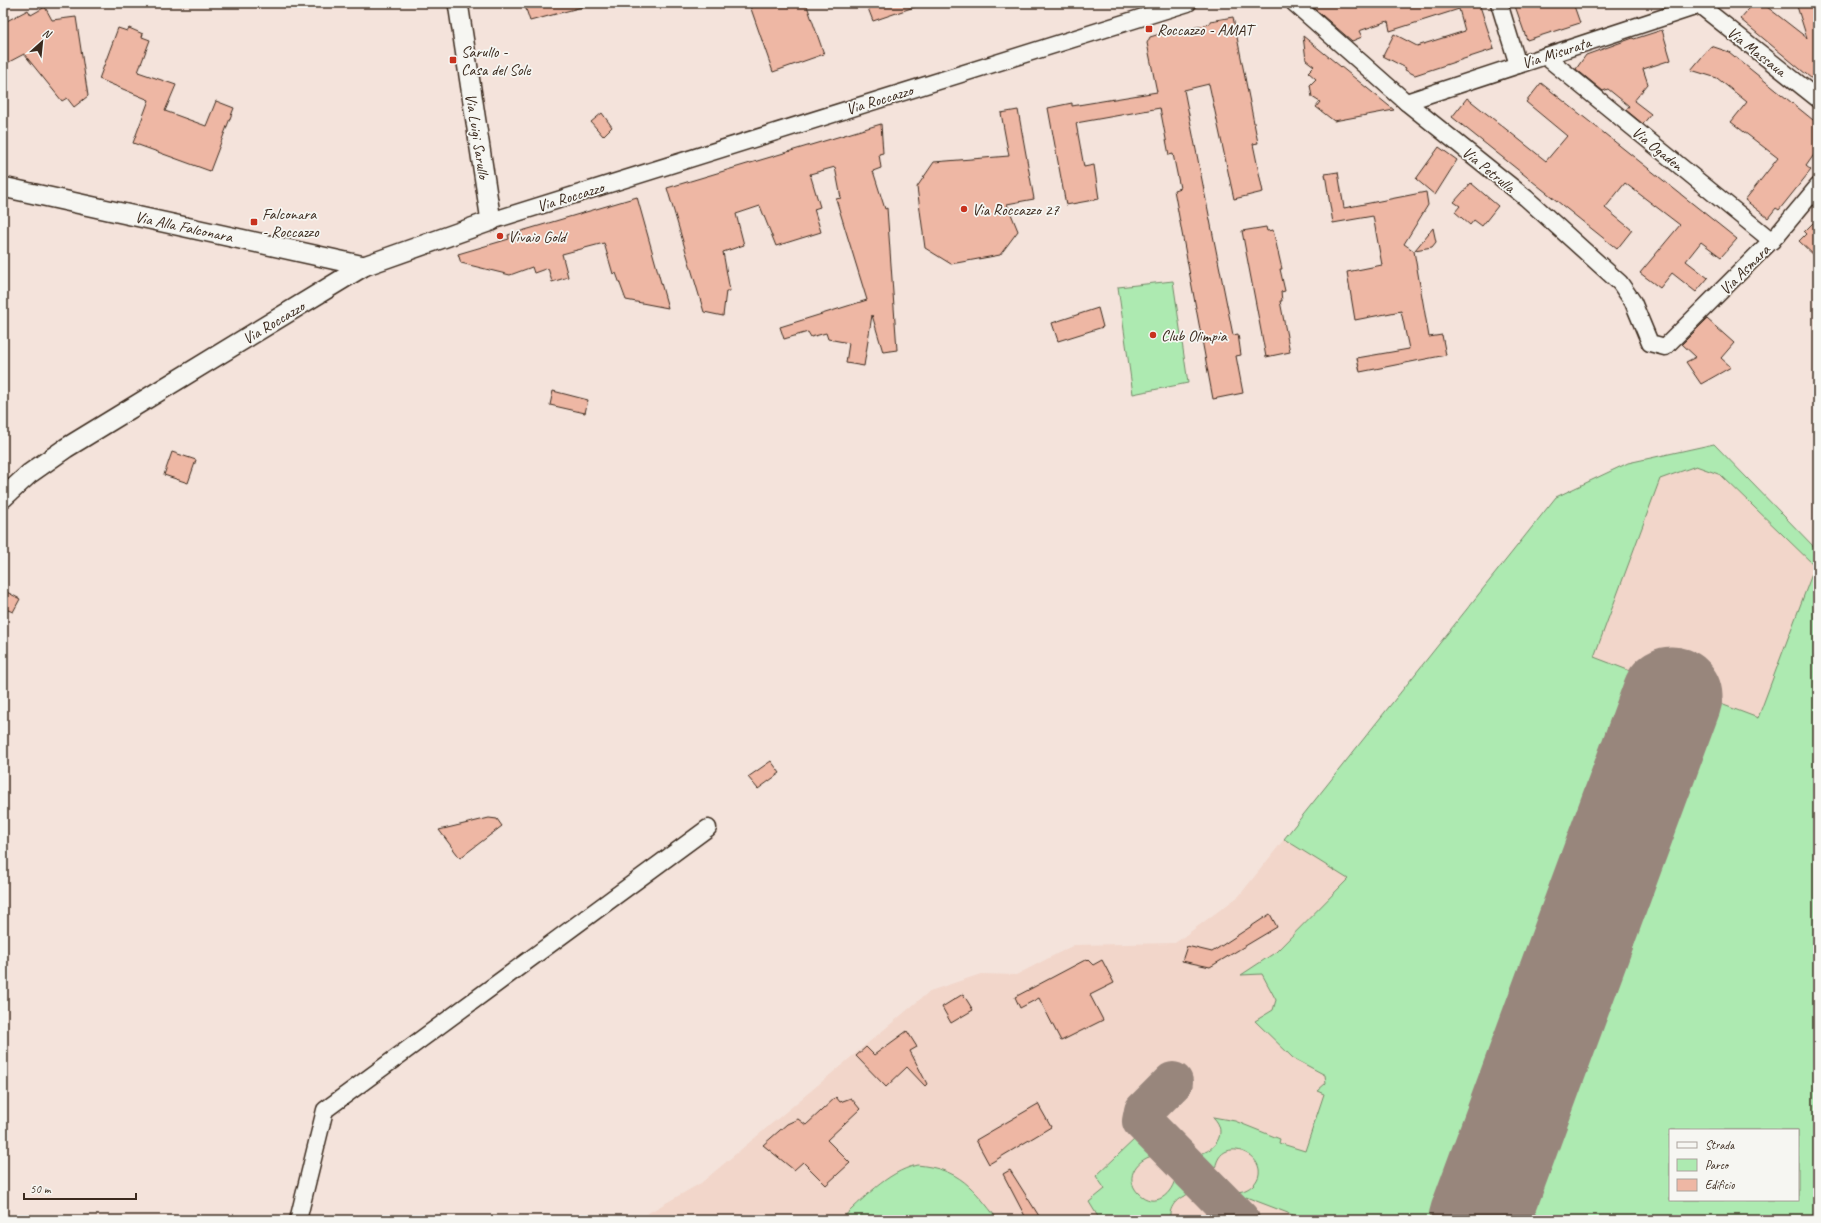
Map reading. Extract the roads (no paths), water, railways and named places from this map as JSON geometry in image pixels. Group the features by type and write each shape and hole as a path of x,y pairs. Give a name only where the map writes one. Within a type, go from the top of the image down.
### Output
{"street":[{"name":"Via Luigi Sarullo","path":"458,3 492,221"},
{"name":"Via Roccazzo","path":"3,498 29,474 66,448 364,266 492,221 1188,3"},
{"name":"Via Petrulla","path":"1294,3 1406,102 1526,198 1620,283 1633,302 1650,343 1665,347"},
{"path":"1499,3 1518,65"},
{"name":"Via Misurata","path":"1406,102 1701,4"},
{"name":"Via Massaua","path":"1701,4 1818,99"},
{"name":"Via Ogaden","path":"1545,56 1772,241"},
{"name":"Via Asmara","path":"1665,347 1772,241 1818,186"},
{"name":"Via Alla Falconara","path":"3,187 364,266"},
{"path":"298,1220 325,1110 708,828"}],"place":[{"name":"Roccazzo - AMAT","path":"1149,29"},
{"name":"Sarullo - Casa del Sole","path":"453,60"},
{"name":"Via Roccazzo 27","path":"964,209"},
{"name":"Falconara - Roccazzo","path":"254,222"},
{"name":"Vivaio Gold","path":"500,236"},
{"name":"Club Olimpia","path":"1153,335"}]}
